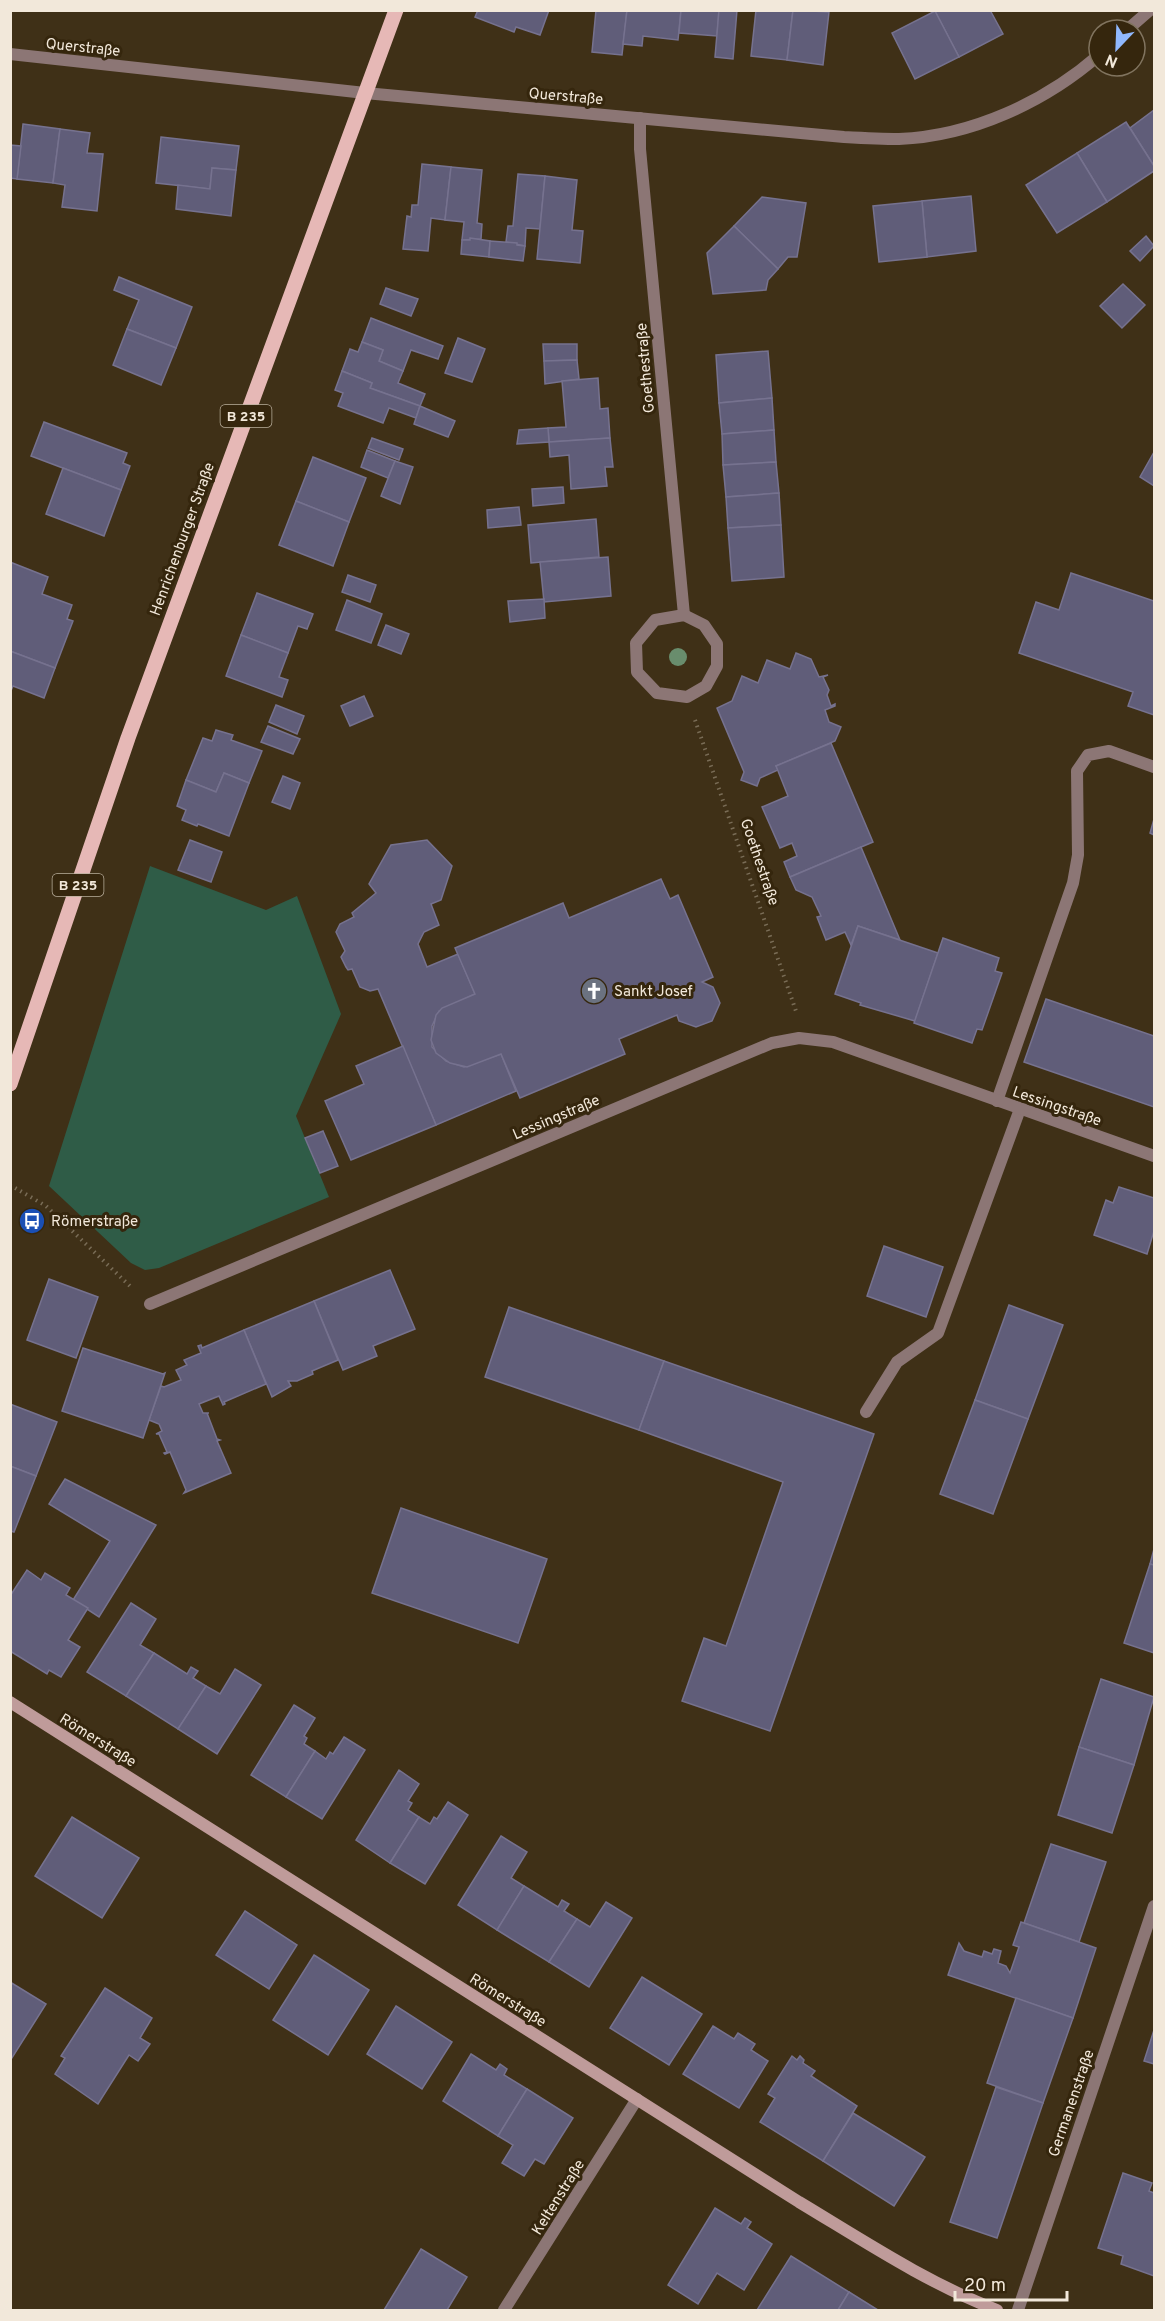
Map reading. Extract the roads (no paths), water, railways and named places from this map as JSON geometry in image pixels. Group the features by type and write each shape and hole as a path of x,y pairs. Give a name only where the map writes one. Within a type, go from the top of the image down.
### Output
{"main road":[{"name":"Henrichenburger Straße","path":"10,1084 128,738 396,10"},
{"name":"Römerstraße","path":"10,1702 799,2202 923,2276 953,2292 997,2310"}],"street":[{"name":"Querstraße","path":"10,54 365,93 844,137 900,139 958,130 1027,105 1076,75 1087,65"},
{"name":"Goethestraße","path":"640,118 640,149 684,615"},
{"path":"684,615 704,625 717,644 717,666 706,686 687,697 657,693 637,672 636,643 655,620 684,615"},
{"path":"997,1101 1073,883 1077,855 1077,771 1088,755 1108,751 1155,767"},
{"name":"Lessingstraße","path":"150,1304 772,1043 799,1038 834,1042 1155,1156"},
{"path":"866,1412 897,1362 938,1334 1020,1108"},
{"name":"Germanenstraße","path":"1018,2310 1155,1906"},
{"name":"Keltenstraße","path":"504,2310 637,2099"}],"place":[{"name":"Sankt Josef","path":"594,991"},
{"name":"Römerstraße","path":"32,1221"}]}
